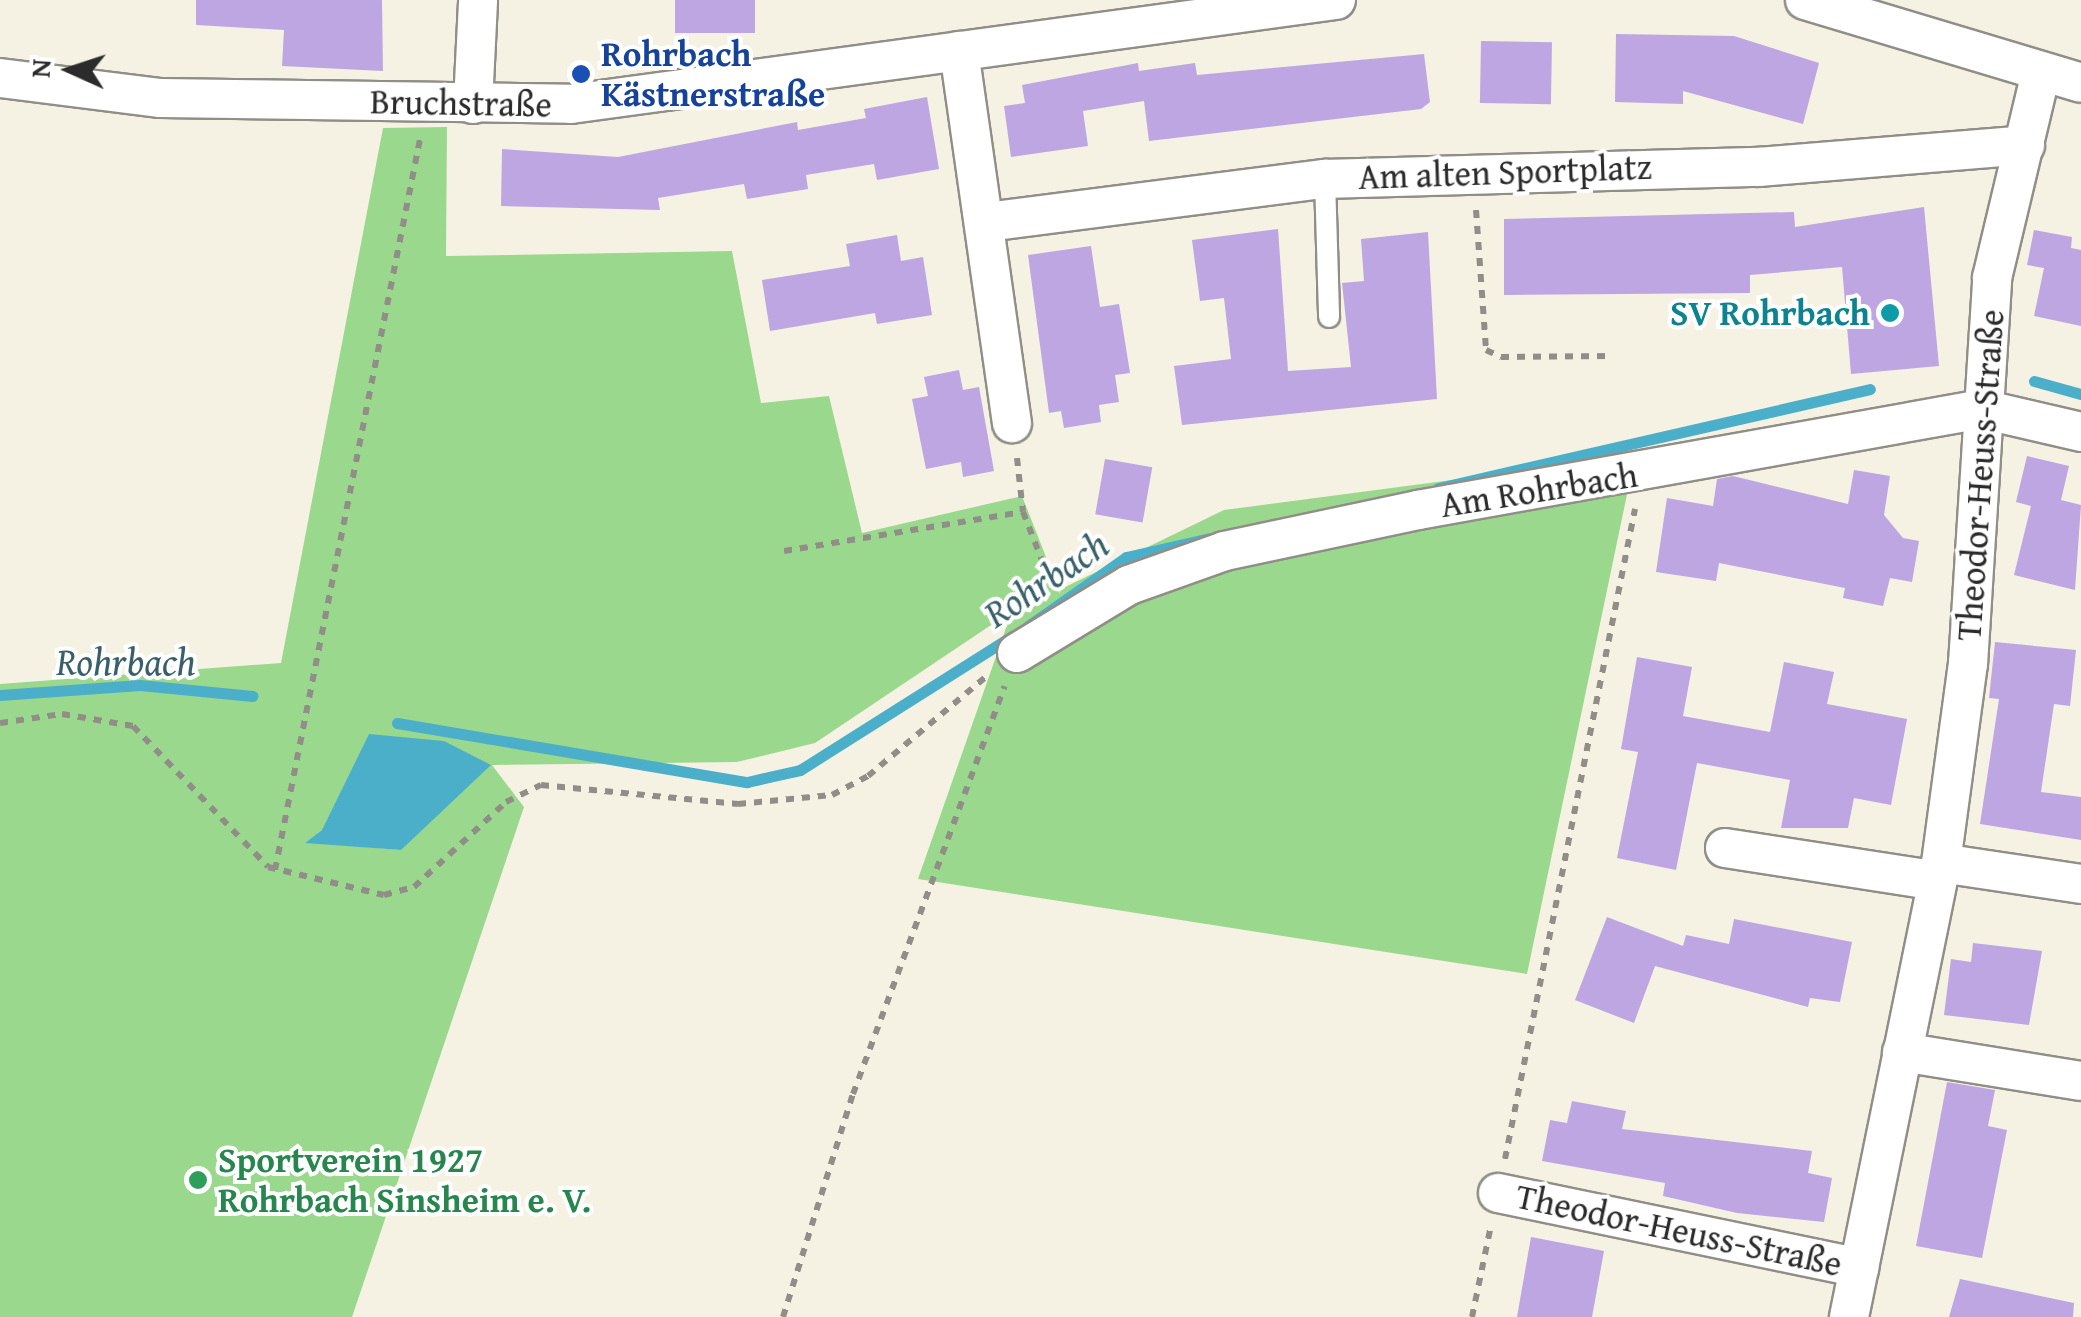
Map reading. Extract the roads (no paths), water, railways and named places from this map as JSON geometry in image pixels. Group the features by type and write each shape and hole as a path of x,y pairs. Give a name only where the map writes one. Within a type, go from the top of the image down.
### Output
{"street":[{"path":"473,104 478,0"},
{"name":"Bruchstraße","path":"0,78 161,98 473,104 698,92 959,51 1336,0"},
{"path":"1804,0 2081,83"},
{"path":"959,51 987,222 1012,423"},
{"name":"Theodor-Heuss-Straße","path":"1849,1317 1939,872 1968,664 1992,278 2042,72"},
{"name":"Am alten Sportplatz","path":"987,222 1326,180 1475,168 1759,167 2025,145"},
{"name":"Am Rohrbach","path":"1017,653 1129,585 1225,551 1982,409 2081,432"},
{"path":"1724,848 2081,884"},
{"path":"1902,1052 2081,1081"},
{"name":"Theodor-Heuss-Straße","path":"1498,1193 1859,1268"}],"lane":[{"path":"1326,180 1329,317"}],"water":[{"path":"369,734 444,741 491,765 401,850 305,843 322,830"}],"waterway":[{"name":"Rohrbach","path":"2034,381 2081,394"},
{"name":"Rohrbach","path":"1438,488 1870,389"},
{"name":"Rohrbach","path":"1028,626 1126,557 1210,538"},
{"name":"Rohrbach","path":"397,723 747,782 800,770 1012,636"},
{"name":"Rohrbach","path":"0,695 140,685 252,696"}],"place":[{"name":"Rohrbach Kästnerstraße","path":"581,74"},
{"name":"SV Rohrbach","path":"1890,313"},
{"name":"Sportverein 1927 Rohrbach Sinsheim e. V.","path":"198,1180"}]}
